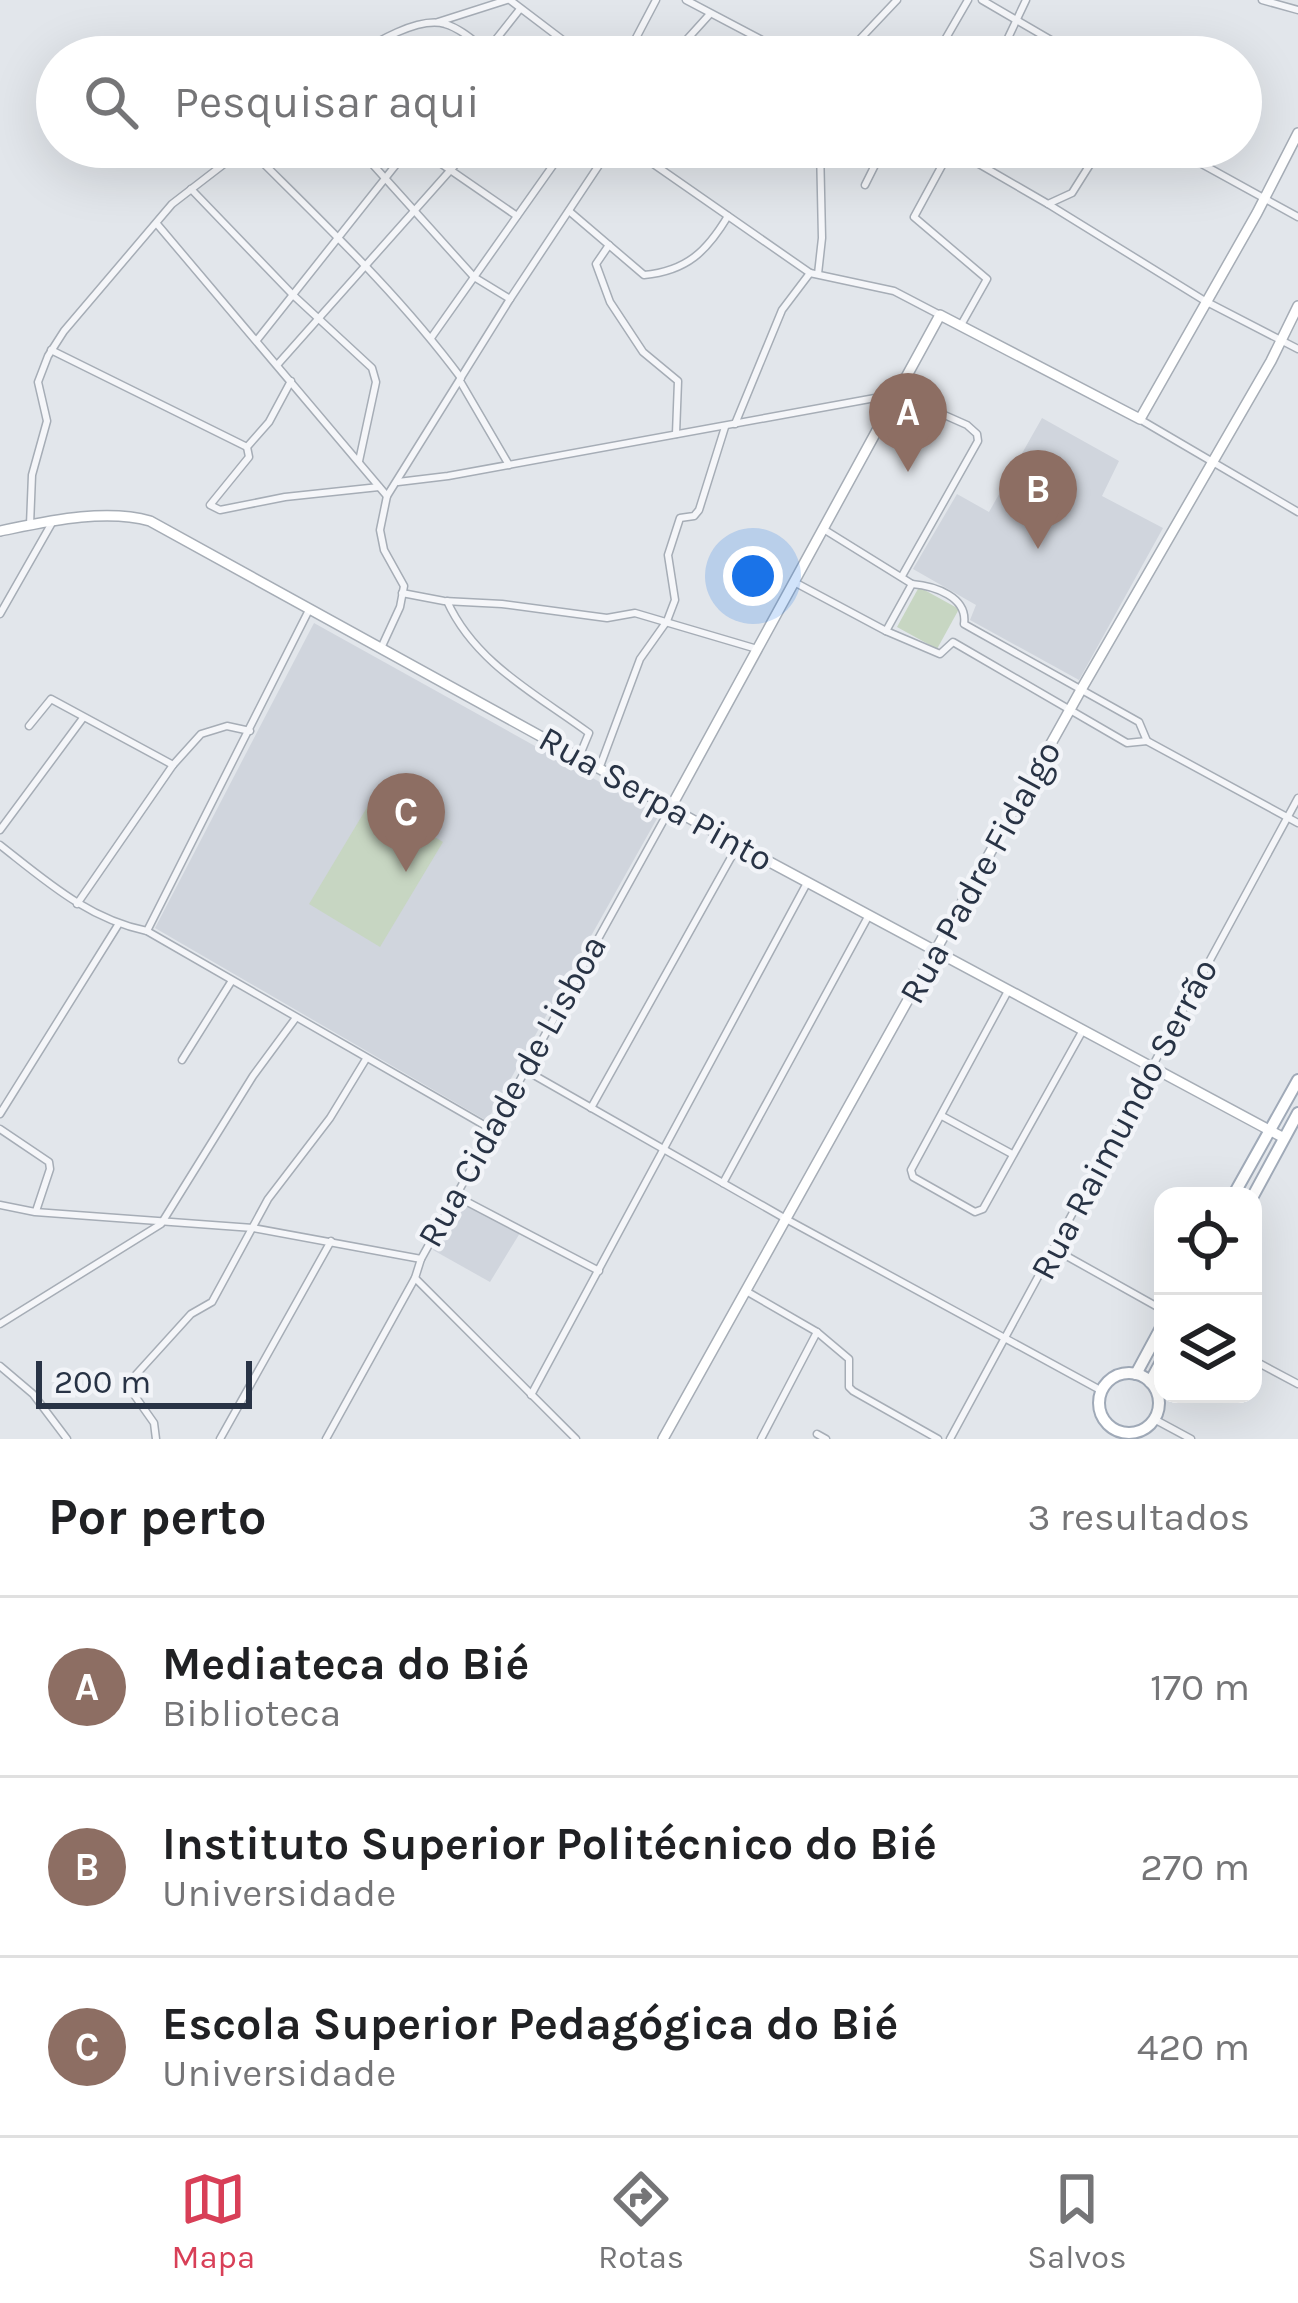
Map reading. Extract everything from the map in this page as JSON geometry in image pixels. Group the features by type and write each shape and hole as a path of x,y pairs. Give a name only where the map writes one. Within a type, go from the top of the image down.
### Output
{"main road":[{"path":"1238,1187 1298,1080"},
{"path":"1257,1187 1298,1113"},
{"path":"1136,1374 1154,1341"},
{"path":"1136,1374 1150,1382 1159,1400 1154,1419 1140,1431 1120,1436 1100,1410 1102,1391 1115,1377 1136,1374"},
{"path":"1150,1382 1154,1375"},
{"path":"1102,1439 1109,1426"}],"street":[{"path":"394,36 508,0 557,36"},
{"path":"637,36 656,0"},
{"path":"686,0 752,36"},
{"path":"863,36 897,0"},
{"path":"947,36 968,0"},
{"path":"982,0 1043,36"},
{"path":"1010,36 1026,0"},
{"path":"1265,0 1298,10"},
{"path":"498,36 520,9"},
{"path":"690,36 709,15"},
{"path":"435,23 453,27 463,36"},
{"path":"1140,419 1298,133"},
{"path":"30,525 32,476 47,421 38,382 52,350 172,204 218,168"},
{"path":"267,168 368,266 431,338 509,465"},
{"path":"377,168 474,277 510,299"},
{"path":"257,340 394,168"},
{"path":"446,168 517,216"},
{"path":"277,364 453,168"},
{"path":"431,338 551,168"},
{"path":"382,646 404,586 384,550 380,530 387,496 597,168"},
{"path":"658,168 814,273 894,291 1140,419 1298,512"},
{"path":"599,769 640,659 667,621 676,595 669,546 680,519 699,510 730,424 782,310 814,273 822,168"},
{"path":"865,185 874,168"},
{"path":"941,168 914,217 987,278 961,325"},
{"path":"987,168 1205,301 1298,349"},
{"path":"1048,204 1072,194 1088,168"},
{"path":"1209,168 1298,217"},
{"path":"191,189 376,374 358,462"},
{"path":"569,211 642,274 661,274 704,253 728,216"},
{"path":"157,224 387,496"},
{"path":"609,245 596,264 610,302 648,359 678,381 676,434"},
{"name":"Rua Padre Fidalgo","path":"663,1439 1298,306"},
{"path":"671,807 940,314"},
{"path":"52,350 247,448"},
{"path":"247,448 269,422 291,381"},
{"path":"398,482 897,394 977,434 902,576"},
{"path":"247,448 249,458 210,500 213,507 220,510 379,487"},
{"name":"Rua Serpa Pinto","path":"0,531 53,521 150,520 807,883 1298,1145"},
{"path":"0,614 53,521"},
{"path":"796,583 940,654 964,624 962,604 932,587 912,584 825,530"},
{"path":"886,631 912,584"},
{"path":"402,593 607,618 635,613 760,650"},
{"path":"447,601 457,624 488,661 589,733 579,757"},
{"path":"147,931 311,607"},
{"path":"964,624 1139,722 1147,741"},
{"path":"953,643 1127,743 1147,741 1298,823"},
{"path":"29,726 51,699 173,765"},
{"path":"0,830 83,718"},
{"path":"77,904 173,765 201,734 227,726 250,731"},
{"name":"Rua Raimundo Serrão","path":"950,1439 1298,798"},
{"name":"Rua Cidade de Lisboa","path":"0,1205 160,1224 253,1228 421,1259 671,807"},
{"path":"0,845 77,904 118,925 147,931 491,1129"},
{"path":"591,1108 738,845"},
{"path":"531,1395 807,883"},
{"path":"723,1183 869,915"},
{"path":"0,1114 118,925"},
{"path":"182,1060 231,982"},
{"path":"1008,991 911,1174 975,1212 983,1209 1083,1030"},
{"path":"0,1324 160,1224 295,1018"},
{"path":"156,1439 154,1423 130,1389 132,1379 191,1314 212,1301 268,1199 330,1118 367,1059"},
{"path":"525,1070 1102,1391"},
{"path":"942,1116 1013,1155"},
{"path":"0,1130 49,1162 35,1212"},
{"path":"454,1196 598,1270"},
{"path":"220,1439 331,1241"},
{"path":"1054,1249 1154,1305"},
{"path":"326,1439 421,1259"},
{"path":"415,1278 576,1439"},
{"path":"746,1291 818,1332 849,1359 853,1391 938,1439"},
{"path":"761,1439 818,1332"},
{"path":"1262,1365 1298,1384"},
{"path":"0,1366 33,1394 67,1439"},
{"path":"1154,1419 1191,1439"},
{"path":"817,1434 826,1439"}],"shaded area":[{"path":"1042,418 1119,461 1102,496 1163,528 1079,680 970,620 976,605 913,569 957,494 989,512"},
{"path":"314,623 659,815 487,1121 155,928"},
{"path":"461,1203 520,1233 490,1282 433,1250"}],"green space":[{"path":"919,587 959,609 937,649 897,627"},
{"path":"372,799 443,842 380,947 309,904"}],"place":[{"name":"Mediateca do Bié","path":"908,472"},
{"name":"Instituto Superior Politécnico do Bié","path":"1038,549"},
{"name":"Escola Superior Pedagógica do Bié","path":"406,872"}]}
